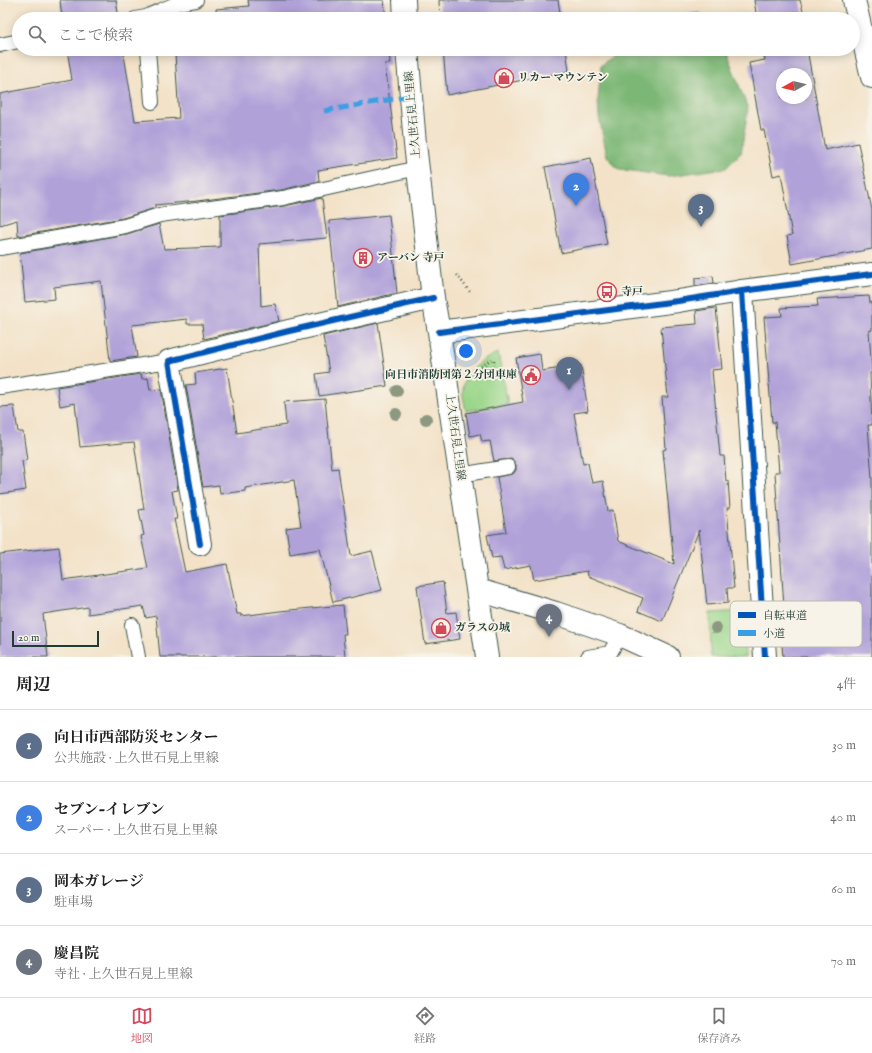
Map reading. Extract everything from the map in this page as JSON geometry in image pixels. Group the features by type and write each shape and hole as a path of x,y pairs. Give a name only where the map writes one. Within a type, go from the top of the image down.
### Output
{"street":[{"path":"404,0 405,12"},
{"path":"854,0 857,12"},
{"path":"860,26 872,77"},
{"name":"上久世石見上里線","path":"408,56 415,144 433,298 487,657"},
{"path":"439,332 872,274"},
{"path":"742,291 761,601"},
{"path":"200,544 169,361 289,331 433,298"},
{"path":"478,590 556,613 620,635 668,657"},
{"path":"763,647 764,657"}],"lane":[{"path":"158,12 178,4 196,0"},
{"path":"0,45 12,42"},
{"path":"149,56 152,102"},
{"path":"0,248 125,226 160,215 282,198 418,168"},
{"path":"0,387 169,361"},
{"path":"460,475 508,467"},
{"path":"132,625 138,657"},
{"path":"588,657 610,653 620,635"}],"path":[{"path":"455,271 470,292"},
{"path":"469,381 472,374 490,360 494,359 495,366"}],"green space":[{"path":"612,56 728,56 748,109 741,153 726,168 668,176 618,169 607,156 599,117 598,100 601,65"},
{"path":"498,353 508,404 466,411 463,392 464,383 467,377 481,362"},
{"path":"730,612 730,647 746,647 746,657 711,657 710,613"}],"building":[{"path":"60,0 116,0 118,12 61,12"},
{"path":"248,0 384,0 385,12 216,12 216,9 249,6"},
{"path":"439,0 558,0 560,12 440,12"},
{"path":"754,0 800,0 803,12 756,12"},
{"path":"68,56 124,56 135,121 179,118 175,56 389,56 390,64 385,64 397,158 318,170 319,181 281,190 155,205 155,208 123,218 18,236 17,220 0,225 0,94 72,80"},
{"path":"444,56 567,56 569,71 447,95"},
{"path":"764,56 808,56 810,68 776,68 776,104 812,104 812,77 825,150 858,143 872,210 872,249 792,264 787,236 792,235 781,174 773,176 764,130 761,130 749,63 765,60"},
{"path":"591,158 607,244 561,253 545,167"},
{"path":"322,198 327,238 259,244 261,306 275,304 279,321 204,339 202,324 187,324 187,319 132,325 137,357 110,361 101,281 54,287 55,299 25,302 20,253 127,234 159,224 164,249 220,247 220,215 284,206"},
{"name":"アーバン 寺戸","path":"389,215 397,293 338,307 329,221"},
{"path":"713,276 714,283 695,286 695,278"},
{"path":"869,296 870,303 872,302 872,330 869,331 872,373 870,373 872,425 868,425 872,479 872,657 783,657 782,647 862,647 862,601 784,601 775,472 779,472 775,422 772,422 764,317 782,316 781,308 818,306 817,299"},
{"path":"716,308 722,369 712,370 720,456 724,456 726,481 728,481 730,508 727,508 734,588 727,588 728,603 707,605 699,530 662,621 638,611 643,598 588,576 587,571 534,580 531,565 504,570 501,557 492,558 487,535 506,532 497,477 513,474 516,470 516,465 511,459 494,461 490,441 482,442 480,434 470,436 466,413 523,402 516,358 540,354 542,371 581,365 588,411 574,413 583,464 588,463 592,483 603,481 608,511 613,510 618,541 674,564 663,450 666,449 662,397 668,397 661,327 697,324 696,311"},
{"path":"378,323 387,386 319,396 316,374 329,372 323,336"},
{"path":"227,368 237,433 286,425 284,402 325,399 332,469 338,468 351,556 372,551 382,590 333,602 320,549 290,554 286,528 301,526 294,480 245,488 245,491 220,494 219,485 203,487 186,385 196,384 195,373"},
{"path":"141,374 142,379 148,378 150,390 161,389 178,490 172,491 177,519 174,519 185,572 227,564 237,614 241,614 241,616 343,605 346,634 343,634 345,657 160,657 156,616 146,618 143,606 88,614 88,607 43,614 48,657 0,657 0,554 59,547 63,580 148,568 141,536 144,535 139,510 144,509 134,442 80,447 75,403 60,406 57,387"},
{"path":"14,406 18,432 23,432 27,460 22,461 26,490 0,494 0,407"},
{"path":"443,582 447,613 456,612 460,639 425,644 417,586"}],"marked path":[{"path":"324,111 410,96"}],"cycle path":[{"path":"439,332 872,274"},
{"path":"742,291 761,601"},
{"path":"200,544 169,361 289,331 433,298"},
{"path":"764,647 765,657"}],"place":[{"name":"リカー マウンテン","path":"504,78"},
{"name":"セブン-イレブン","path":"576,206"},
{"name":"岡本ガレージ","path":"701,227"},
{"name":"アーバン 寺戸","path":"363,258"},
{"name":"寺戸","path":"607,292"},
{"name":"向日市消防団第２分団車庫","path":"531,375"},
{"name":"向日市西部防災センター","path":"569,390"},
{"name":"ガラスの城","path":"441,628"},
{"name":"慶昌院","path":"549,637"}]}
